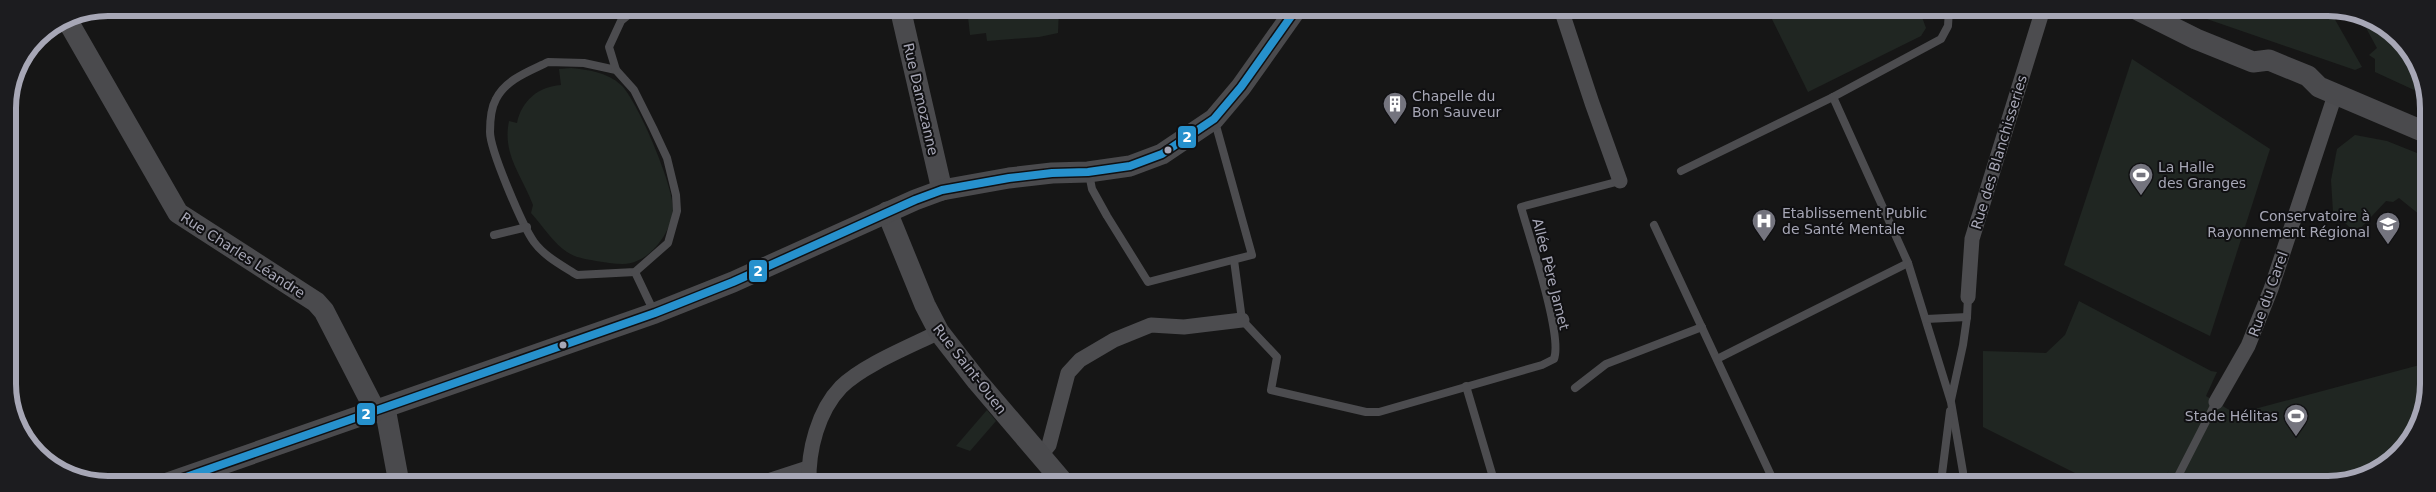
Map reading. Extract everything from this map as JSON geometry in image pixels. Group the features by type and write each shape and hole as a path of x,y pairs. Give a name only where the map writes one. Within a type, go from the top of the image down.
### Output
{"street":[{"name":"Rue Damozanne","path":"902,16 942,190"},
{"path":"188,476 655,313 733,282 887,212 942,190 1009,178 1052,173 1088,172 1130,166 1162,154 1214,119 1241,87 1291,16"},
{"path":"1563,16 1620,181"},
{"name":"Rue des Blanchisseries","path":"1968,297 1972,240 2041,16"},
{"path":"2150,16 2253,62 2260,72 2298,88 2327,91 2420,130"},
{"name":"Rue Charles Léandre","path":"70,25 178,213 316,302 324,311 380,410 397,476"},
{"name":"Rue du Carel","path":"2216,402 2248,346 2271,290 2327,91"},
{"name":"Rue Saint-Ouen","path":"887,212 925,305 939,332 977,381 1058,476"},
{"path":"1040,456 1050,445 1068,373 1080,360 1114,340 1151,325 1184,327 1242,320"},
{"path":"809,476 808,468 822,414 842,386 880,361 939,332"},
{"path":"783,476 808,468"}],"lane":[{"path":"616,70 584,63 548,62 513,80 496,98 491,115 490,134 516,207 534,243 576,275 635,272 668,243 677,203 667,158 634,90 616,70 609,47 621,21 627,16"},
{"path":"1681,171 1833,97 1941,39 1948,26 1949,16"},
{"path":"1833,97 1908,263 1951,402 1963,476"},
{"path":"1088,172 1092,189 1148,282 1252,255 1214,119"},
{"name":"Allée Père Jamet","path":"1242,320 1277,357 1271,390 1366,412 1379,412 1542,365 1554,359 1557,351 1548,303 1520,207 1620,181"},
{"path":"1654,225 1771,476"},
{"path":"494,235 526,227"},
{"path":"1234,260 1242,320"},
{"path":"1717,359 1908,263"},
{"path":"635,272 655,313"},
{"path":"1942,474 1951,402 1963,345 1968,297"},
{"path":"1926,319 1966,317"},
{"path":"1575,388 1606,364 1702,327"},
{"path":"1466,386 1494,476"},
{"path":"2178,476 2216,402"}],"shaded area":[{"path":"968,16 1059,16 1058,33 1039,37 987,41 986,33 970,35"},
{"path":"1770,16 1922,16 1926,28 1921,36 1808,92"},
{"path":"2198,16 2333,16 2362,67 2355,70"},
{"path":"2364,24 2384,35 2401,52 2415,79 2418,92 2375,72 2375,59 2369,55 2377,48"},
{"name":"La Halle des Granges","path":"2132,59 2270,149 2210,336 2064,265"},
{"path":"571,68 604,74 621,85 636,107 645,125 668,184 673,210 668,229 657,246 641,259 632,263 616,264 585,259 574,256 562,249 531,213 533,205 511,155 508,144 509,121 517,123 519,115 532,96 545,89 561,85 559,69"},
{"path":"2355,135 2387,141 2420,154 2420,215 2399,198 2393,202 2386,201 2356,233 2333,212 2331,180 2337,149"},
{"path":"2079,301 2211,371 2217,372 2206,396 2236,414 2420,365 2418,402 2413,419 2401,440 2393,449 2374,463 2352,473 2328,476 2166,476 2169,470 2166,476 2081,476 1983,427 1983,351 2046,353 2065,335"},
{"path":"987,410 996,421 970,451 956,446"}],"transit line":[{"name":"2","path":"189,476 655,313 733,282 915,200 942,190 1009,178 1052,173 1088,172 1130,166 1162,154 1214,119 1241,87 1291,16"}],"place":[{"name":"Chapelle du Bon Sauveur","path":"1395,125"},
{"name":"La Halle des Granges","path":"2141,196"},
{"name":"Etablissement Public de Santé Mentale","path":"1764,242"},
{"name":"Conservatoire à Rayonnement Régional","path":"2388,245"},
{"name":"Stade Hélitas","path":"2296,437"}]}
